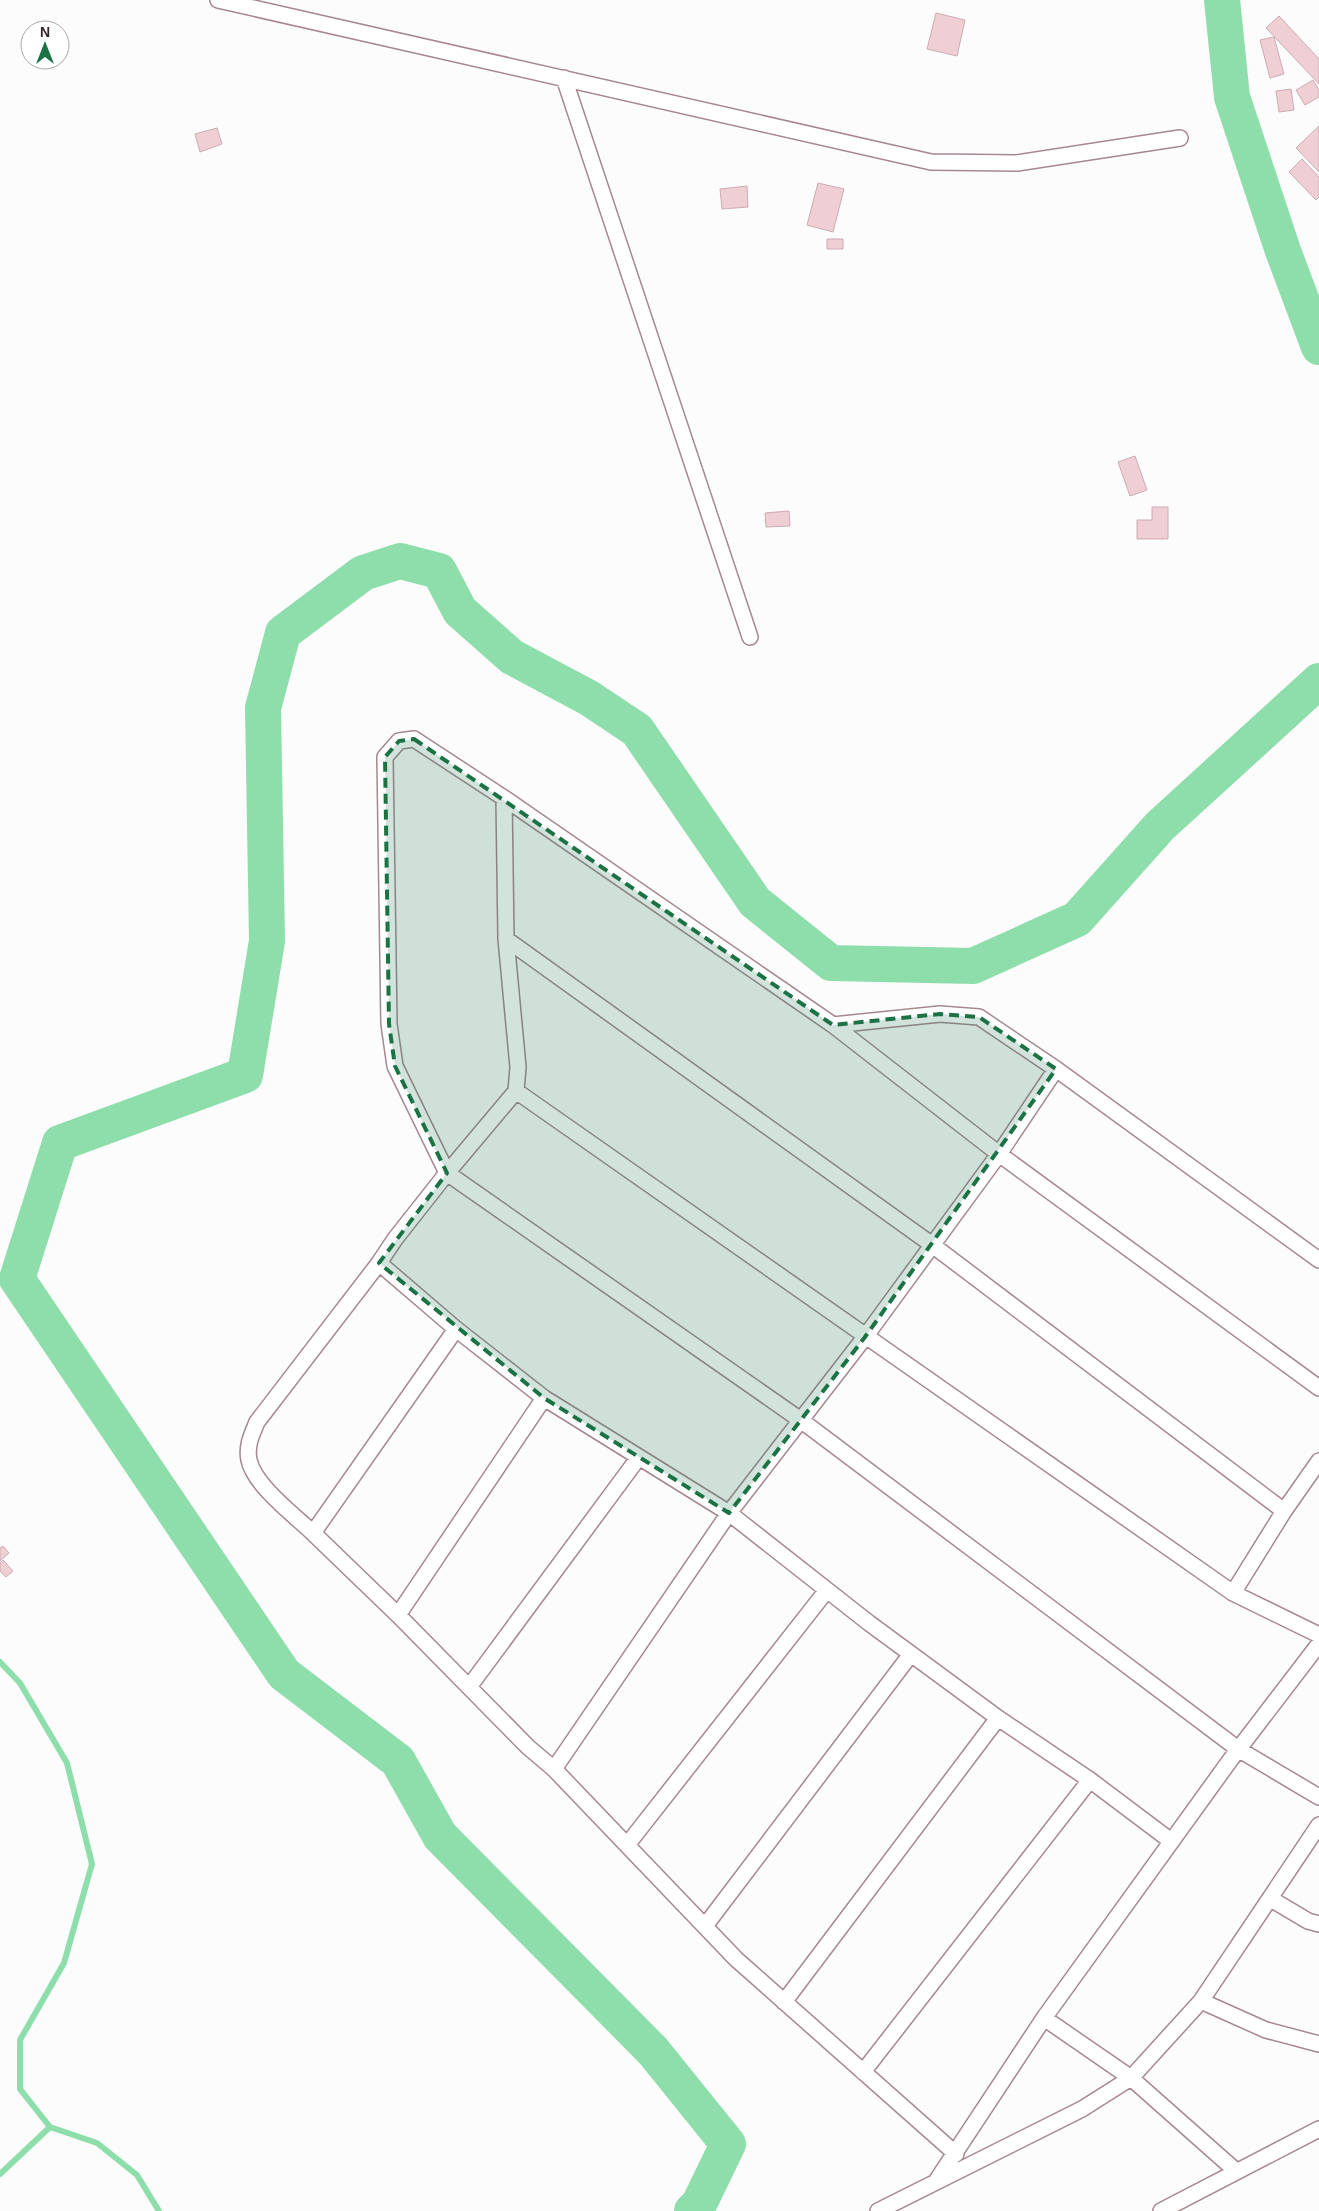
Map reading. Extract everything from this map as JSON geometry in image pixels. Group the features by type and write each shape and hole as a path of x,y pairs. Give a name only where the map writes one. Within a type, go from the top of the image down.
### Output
{"street":[{"path":"218,0 931,162 1017,163 1180,138"},
{"path":"564,78 750,637"},
{"path":"1319,1388 999,1154 833,1025 504,798 414,739 399,741 385,757 389,1024 394,1066 447,1173 802,1421 1238,1749 1319,1797"},
{"path":"504,798 506,939 518,1067 516,1091 394,1239 378,1264 257,1422 249,1442 249,1460 262,1484 398,1615 528,1747 554,1769 736,1959 956,2154"},
{"path":"506,939 931,1244 1284,1510"},
{"path":"833,1025 940,1014 979,1017 1056,1068 1319,1260"},
{"path":"554,1769 729,1513 802,1421 865,1337 931,1244 999,1154 1056,1068"},
{"path":"516,1091 865,1337 1234,1593 1319,1635"},
{"path":"378,1264 456,1329 544,1398 729,1513 827,1590 998,1718 1090,1780 1171,1841"},
{"path":"313,1533 456,1329"},
{"path":"398,1615 544,1398"},
{"path":"469,1687 639,1457"},
{"path":"1234,1593 1284,1510 1319,1461"},
{"path":"627,1845 827,1590"},
{"path":"937,2180 956,2154 1044,2018 1238,1749 1319,1644"},
{"path":"705,1926 912,1654"},
{"path":"784,2002 998,1718"},
{"path":"864,2072 1090,1780"},
{"path":"878,2211 1082,2108 1131,2078 1201,2001 1319,1825"},
{"path":"1271,1899 1308,1921 1319,1924"},
{"path":"1201,2001 1266,2030 1319,2044"},
{"path":"1044,2018 1131,2078 1236,2171"},
{"path":"1161,2211 1319,2128"}],"highlighted area":[{"path":"414,739 833,1025 940,1014 979,1017 1056,1069 865,1337 729,1513 544,1398 379,1263 447,1173 395,1066 389,1024 385,757 399,741"}],"building":[{"path":"936,13 965,20 957,56 927,49"},
{"path":"1279,16 1319,59 1319,84 1266,28"},
{"path":"1274,37 1284,74 1270,78 1260,40"},
{"path":"1313,80 1319,90 1319,97 1305,105 1296,90"},
{"path":"1291,89 1294,110 1279,112 1276,91"},
{"path":"1319,126 1319,172 1296,148"},
{"path":"217,128 222,144 200,152 195,134"},
{"path":"1302,159 1319,177 1319,197 1316,200 1289,172"},
{"path":"818,183 844,189 833,232 807,225"},
{"path":"747,186 748,207 722,209 720,189"},
{"path":"827,239 843,239 843,249 827,249"},
{"path":"1135,456 1147,490 1130,496 1118,462"},
{"path":"1152,507 1168,507 1168,539 1137,539 1137,520 1152,520"},
{"path":"789,511 790,526 766,527 765,513"},
{"path":"3,1546 9,1553 0,1561 0,1548"},
{"path":"3,1560 13,1571 6,1577 0,1571 0,1563"}],"waterway":[{"path":"1222,0 1232,97 1283,251 1319,347"},
{"path":"692,2211 699,2204 728,2144 653,2051 440,1836 398,1761 284,1674 17,1279 60,1143 245,1075 267,941 263,708 283,633 363,573 400,561 439,571 460,611 512,657 589,698 637,730 755,902 831,963 973,966 1077,919 1160,826 1319,681"},
{"path":"0,1662 20,1683 67,1763 92,1864 64,1963 20,2040 20,2089 50,2127 97,2143 137,2175 159,2211"},
{"path":"0,2174 50,2127"}]}
